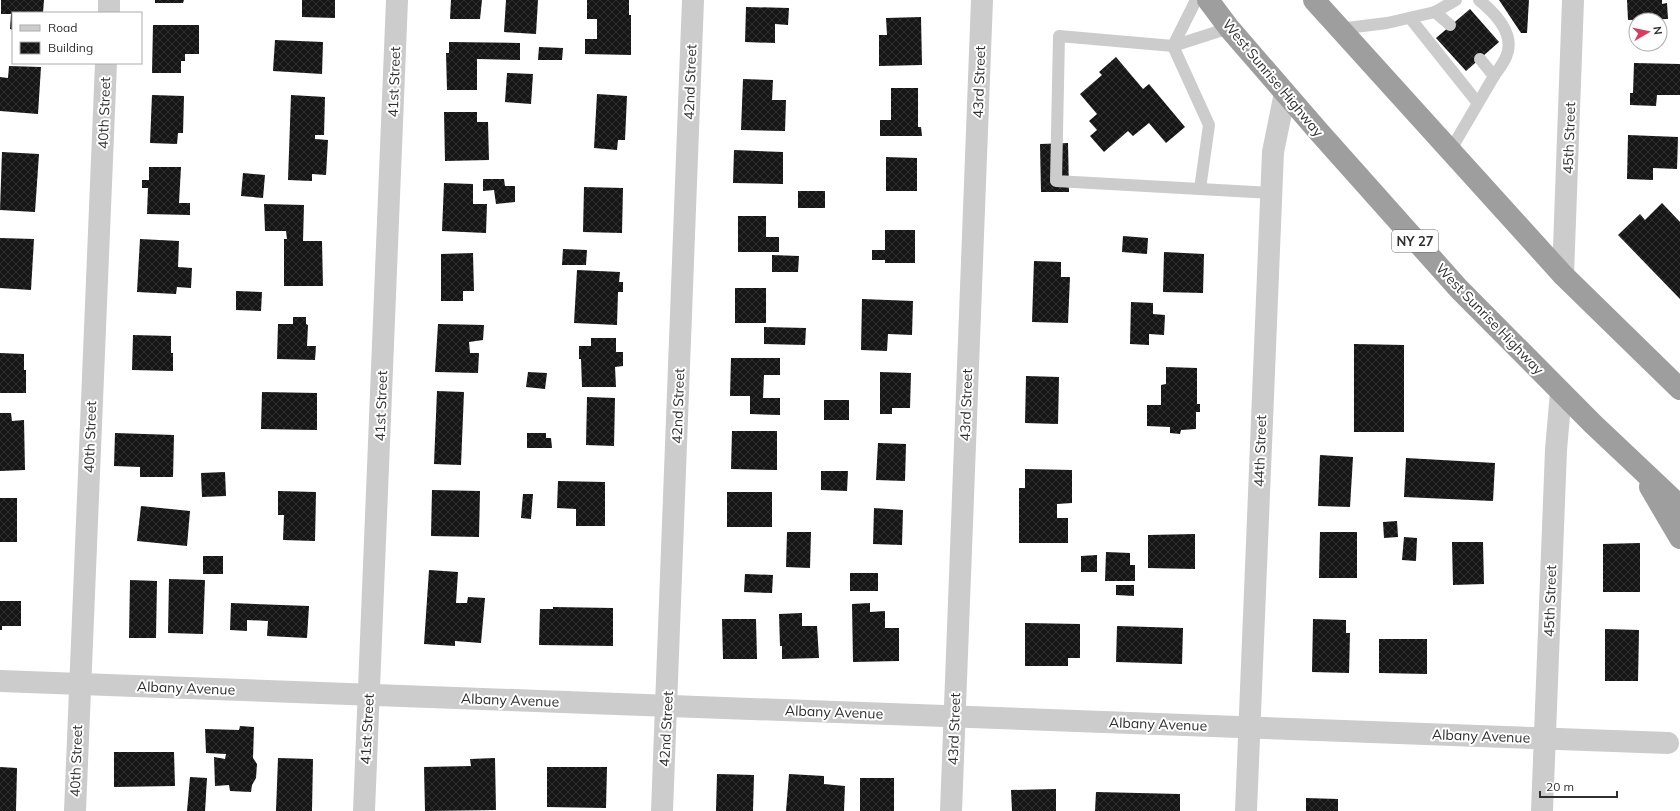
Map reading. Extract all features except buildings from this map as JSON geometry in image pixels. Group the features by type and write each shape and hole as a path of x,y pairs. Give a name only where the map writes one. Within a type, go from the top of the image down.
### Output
{"highway":[{"name":"West Sunrise Highway","path":"1208,0 1229,28 1285,93 1459,289 1560,392 1638,467"},
{"path":"1314,0 1563,275 1680,389"},
{"path":"1635,346 1680,369"},
{"path":"1638,467 1680,538"},
{"name":"NY 27","path":"1638,467 1680,506"}],"street":[{"path":"108,12 109,0"},
{"name":"41st Street","path":"364,811 397,0"},
{"name":"42nd Street","path":"662,811 693,0"},
{"name":"43rd Street","path":"951,811 982,0"},
{"name":"45th Street","path":"1563,275 1573,0"},
{"name":"40th Street","path":"75,811 79,684 106,64"},
{"name":"44th Street","path":"1246,811 1248,727 1273,152 1285,93"},
{"name":"45th Street","path":"1542,811 1556,450 1560,392"},
{"name":"Albany Avenue","path":"0,681 1668,743"}],"lane":[{"path":"1173,46 1196,0"},
{"path":"1339,29 1410,18 1435,12 1456,0"},
{"path":"1450,151 1477,102 1506,57 1509,45 1505,29 1479,0"},
{"path":"1435,12 1450,25"},
{"path":"1410,18 1477,102"},
{"path":"1229,28 1173,46 1059,36 1056,181 1272,193"},
{"path":"1173,46 1208,125 1200,189"},
{"path":"1480,59 1494,76"}]}
